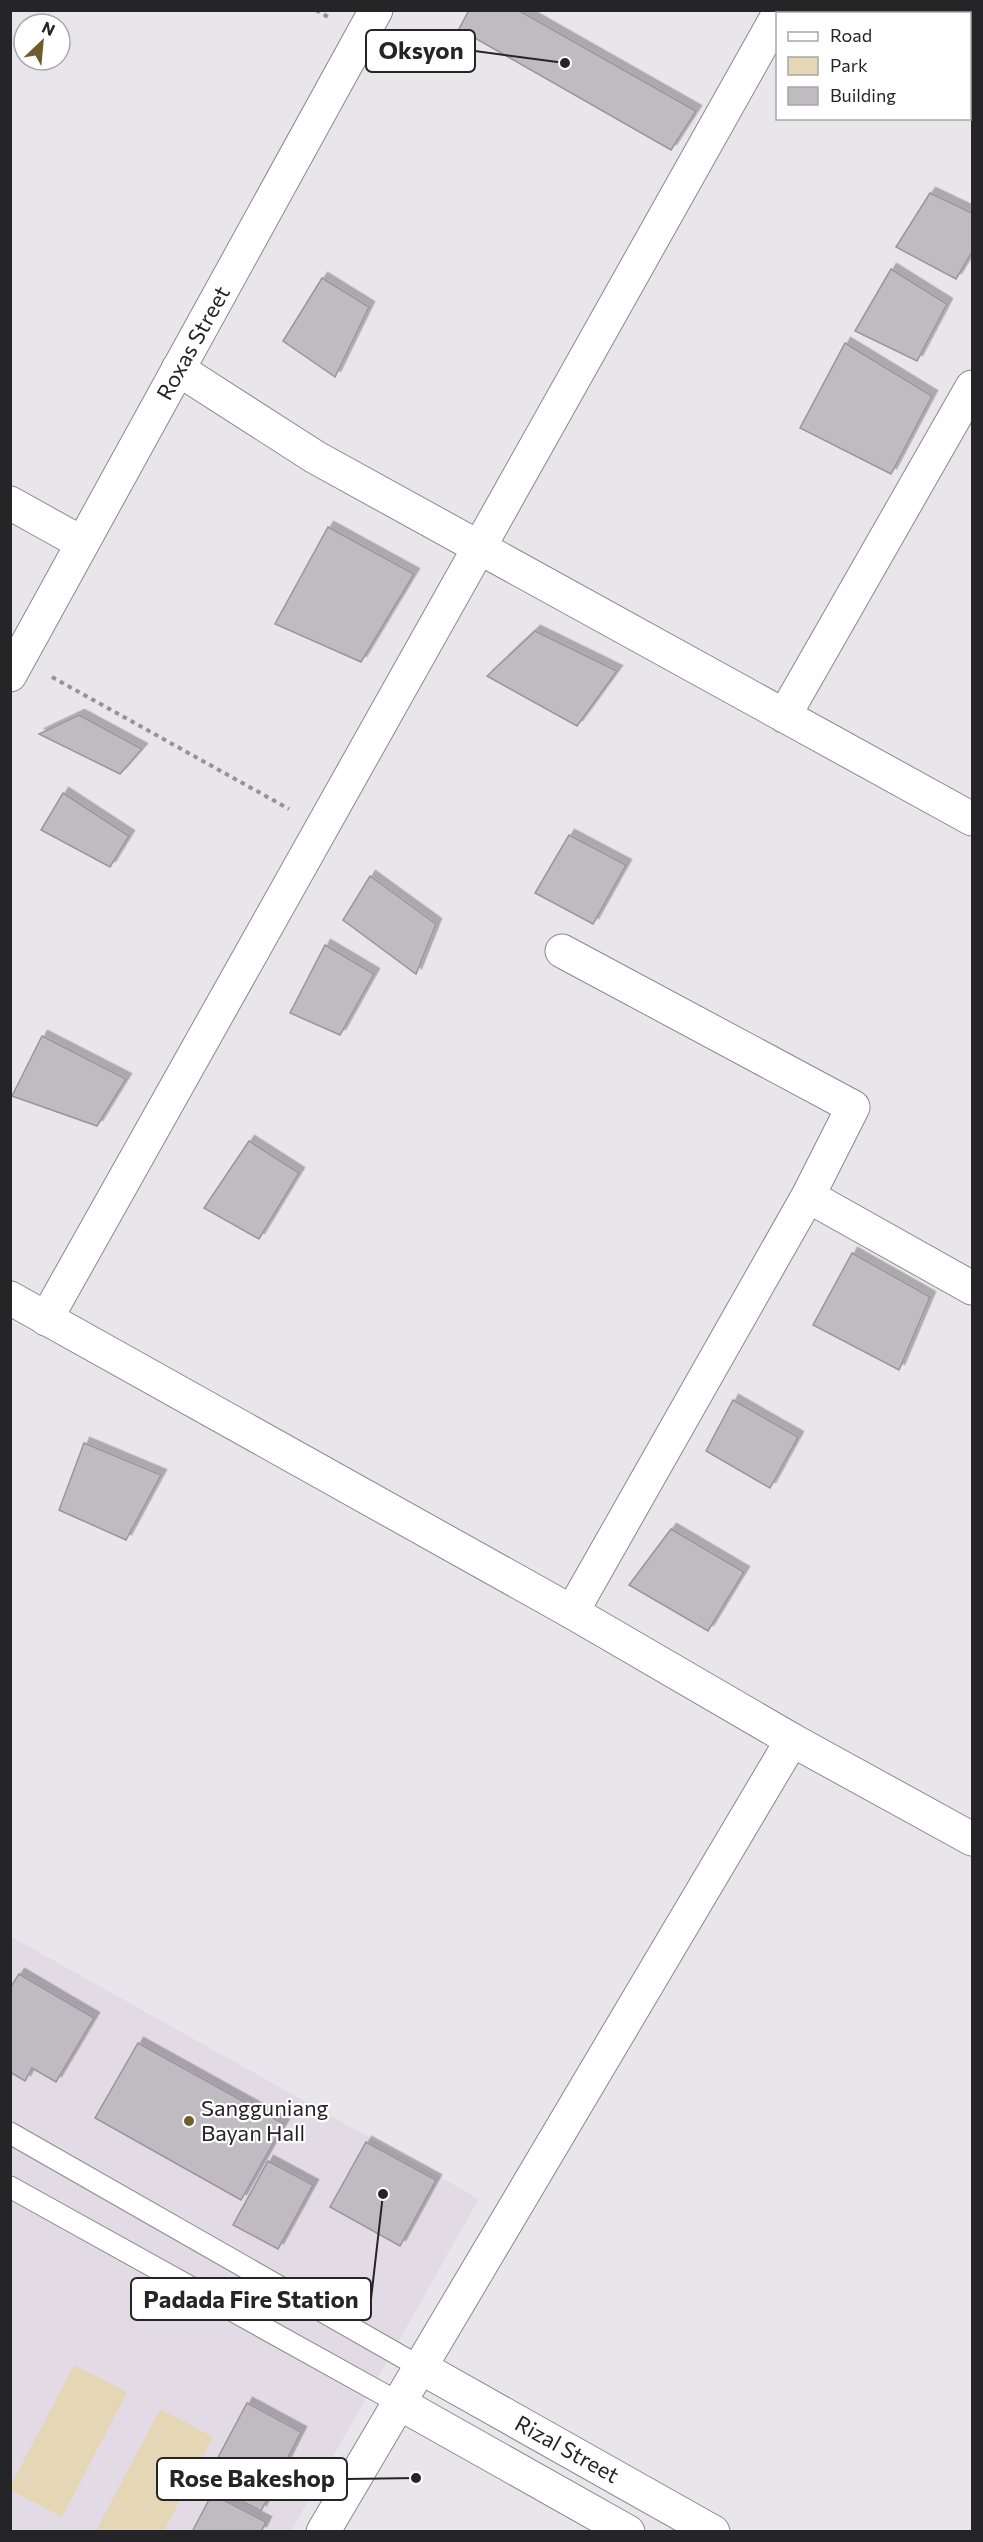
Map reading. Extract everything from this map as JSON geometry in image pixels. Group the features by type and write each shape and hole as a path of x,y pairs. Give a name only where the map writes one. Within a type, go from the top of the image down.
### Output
{"street":[{"name":"Roxas Street","path":"15,667 81,543 376,10"},
{"path":"46,1319 776,17"},
{"path":"178,369 315,457 972,819"},
{"path":"784,716 960,438 972,387"},
{"path":"10,503 81,543"},
{"path":"562,951 853,1107 808,1196 572,1612"},
{"path":"808,1196 972,1288"},
{"path":"10,1298 572,1612 792,1740 972,1839"},
{"path":"323,2532 792,1740"},
{"name":"Rizal Street","path":"420,2367 714,2532"},
{"name":"Rizal Street","path":"399,2403 628,2532"}],"lane":[{"path":"10,2133 420,2367"},
{"path":"10,2187 399,2403"}],"path":[{"path":"15,667 322,828"}],"shaded area":[{"path":"10,1936 479,2199 291,2531 11,2531"}],"green space":[{"path":"74,2365 127,2392 62,2517 11,2490 11,2485"},
{"path":"160,2409 213,2437 164,2531 96,2531"}],"building":[{"path":"469,10 518,10 696,111 671,150 459,29"},
{"path":"930,193 972,213 972,252 956,279 896,247"},
{"path":"891,269 947,304 917,361 855,331"},
{"path":"322,278 369,307 335,377 283,341"},
{"path":"845,343 932,396 891,474 800,428"},
{"path":"328,527 414,574 361,662 275,624"},
{"path":"535,631 617,671 577,726 487,676"},
{"path":"79,715 142,749 120,774 39,734"},
{"path":"63,793 129,836 110,867 41,830"},
{"path":"569,835 626,865 593,924 535,893"},
{"path":"370,876 436,924 416,974 343,920"},
{"path":"325,945 374,974 340,1035 290,1013"},
{"path":"42,1036 126,1079 97,1126 12,1096"},
{"path":"249,1141 299,1173 259,1239 204,1208"},
{"path":"852,1253 930,1297 899,1370 813,1325"},
{"path":"733,1400 798,1437 770,1488 706,1451"},
{"path":"84,1443 161,1475 126,1540 59,1510"},
{"path":"671,1529 744,1572 708,1631 629,1585"},
{"path":"19,1974 94,2018 56,2082 32,2068 25,2081 10,2072 10,1988"},
{"name":"Sangguniang Bayan Hall","path":"138,2043 284,2124 241,2200 95,2118"},
{"path":"366,2142 436,2180 400,2246 330,2207"},
{"path":"268,2161 313,2185 278,2249 233,2225"},
{"path":"247,2403 301,2432 261,2511 205,2482"},
{"path":"212,2494 266,2522 261,2532 192,2532"}],"place":[{"name":"Oksyon","path":"565,63"},
{"name":"Sangguniang Bayan Hall","path":"189,2121"},
{"name":"Padada Fire Station","path":"383,2194"},
{"name":"Rose Bakeshop","path":"416,2478"}]}
